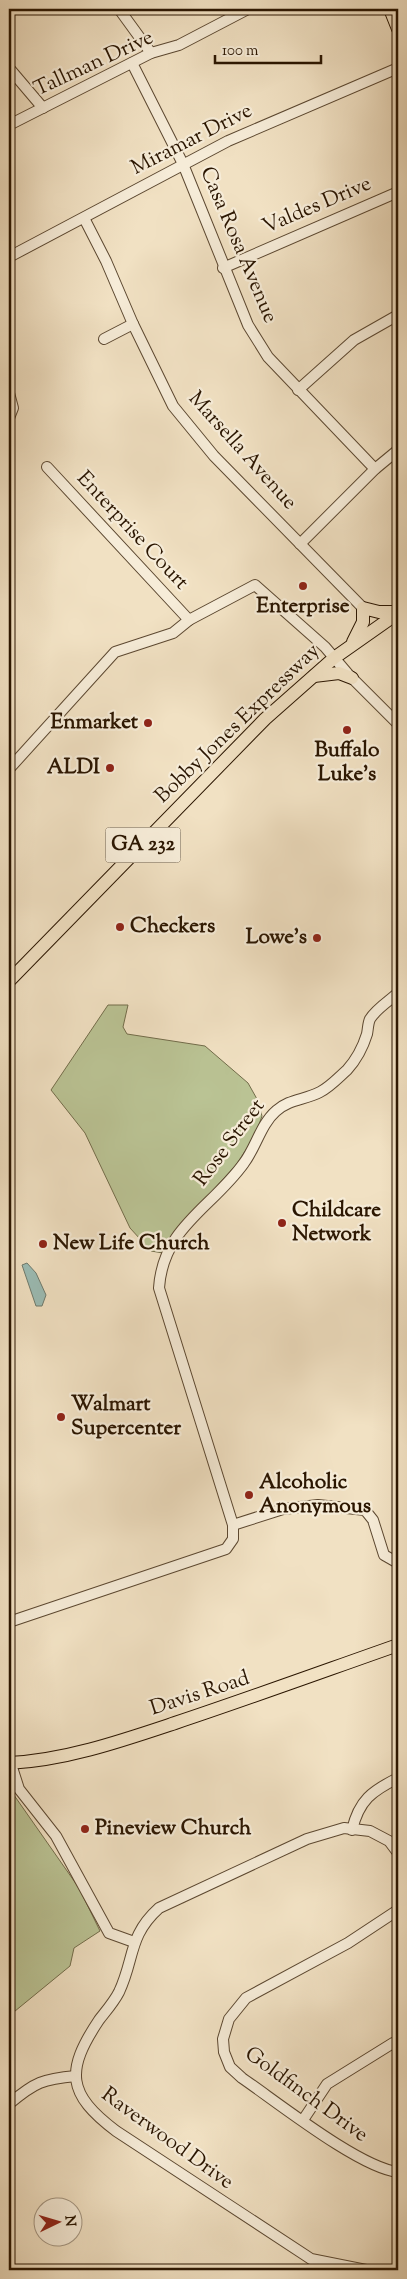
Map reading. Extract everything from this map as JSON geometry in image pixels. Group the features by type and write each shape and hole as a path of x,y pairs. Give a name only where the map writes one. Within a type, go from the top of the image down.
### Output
{"main road":[{"path":"390,9 398,29"},
{"path":"352,644 363,622 363,608 379,612 398,613"},
{"name":"Bobby Jones Expressway","path":"9,981 266,719 334,658 398,613"},
{"path":"314,676 339,673 352,678"},
{"name":"Davis Road","path":"10,1761 75,1754 132,1737 254,1697 398,1645"}],"street":[{"path":"119,9 151,53"},
{"name":"Tallman Drive","path":"9,125 151,53 179,45 248,9"},
{"name":"Casa Rosa Avenue","path":"132,63 183,164 223,268 248,325 268,357 375,469"},
{"path":"9,68 43,108"},
{"name":"Miramar Drive","path":"9,257 183,164 268,122 398,68"},
{"name":"Valdes Drive","path":"223,268 398,192"},
{"name":"Marsella Avenue","path":"84,218 106,261 133,324 174,406 214,456 363,608"},
{"path":"298,390 354,340 398,315"},
{"path":"104,339 133,324"},
{"path":"9,393 13,408 9,418"},
{"path":"300,544 375,469 398,450"},
{"name":"Enterprise Court","path":"48,467 189,620"},
{"path":"9,769 115,652 173,633 189,620 255,585 325,647 352,678 398,724"},
{"name":"Rose Street","path":"233,1525 159,1288 160,1271 166,1251 189,1220 230,1182 246,1162 266,1123 274,1112 286,1102 320,1092 349,1068 363,1046 369,1020 398,994"},
{"path":"9,1622 116,1584 226,1549 233,1540 233,1525 283,1509 318,1505 365,1510 373,1520 384,1555 398,1563"},
{"path":"10,1761 19,1789 56,1836 109,1933 134,1942"},
{"path":"352,1830 355,1818 365,1800 375,1790 398,1778"},
{"name":"Raverwood Drive","path":"366,2270 311,2259 116,2131 95,2115 84,2103 77,2086 76,2076 78,2057 82,2046 119,1993 134,1942 145,1921 159,1908 307,1839 344,1828 370,1831 389,1841 398,1853"},
{"name":"Goldfinch Drive","path":"398,1910 348,1943 246,1998 229,2019 223,2039 224,2052 230,2067 242,2078 354,2155 389,2171 398,2172"},
{"path":"303,2120 327,2084 392,2044"},
{"path":"9,2104 28,2087 47,2079 76,2076"}],"green space":[{"path":"108,1005 128,1005 123,1027 127,1034 205,1046 248,1083 257,1099 262,1116 255,1136 236,1165 190,1215 163,1253 151,1251 130,1228 85,1133 51,1090"},
{"path":"9,1788 79,1888 100,1931 74,1948 70,1966 9,2016"}],"water":[{"path":"27,1263 36,1273 46,1295 42,1306 36,1306 22,1265"}],"place":[{"name":"Enterprise","path":"303,586"},
{"name":"Enmarket","path":"148,723"},
{"name":"Buffalo Luke's","path":"347,730"},
{"name":"ALDI","path":"110,768"},
{"name":"Checkers","path":"120,927"},
{"name":"Lowe's","path":"317,938"},
{"name":"Childcare Network","path":"282,1223"},
{"name":"New Life Church","path":"43,1244"},
{"name":"Walmart Supercenter","path":"61,1417"},
{"name":"Alcoholic Anonymous","path":"249,1495"},
{"name":"Pineview Church","path":"85,1829"}]}
